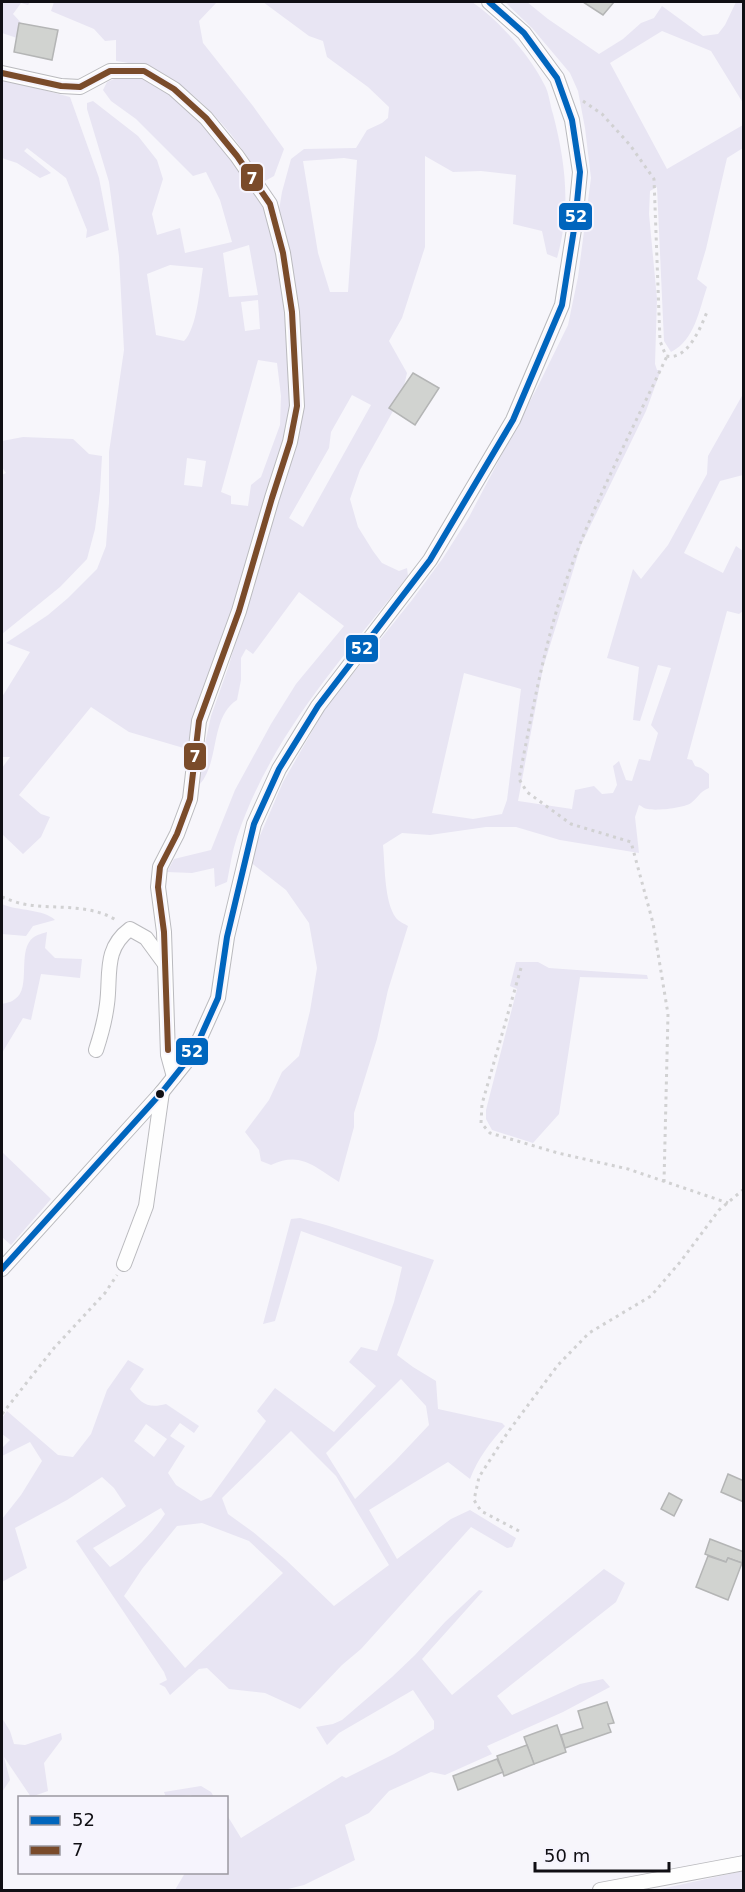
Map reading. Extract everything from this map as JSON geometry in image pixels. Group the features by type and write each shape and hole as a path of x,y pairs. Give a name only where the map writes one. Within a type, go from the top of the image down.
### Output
{"street":[{"path":"2,1269 162,1092 186,1062 200,1038 218,998 227,937 254,824 279,769 318,705 430,560 513,420 562,304 575,223 580,172 572,120 557,78 524,33 489,2"},
{"path":"2,73 62,86 80,87 110,71 144,71 174,89 206,118 237,156 270,204 283,253 292,312 297,406 290,442 238,612 200,721 190,799 177,834 160,867 158,887 164,932 168,1055 174,1077"},
{"path":"96,1050 108,1002 109,962 119,937 130,929 146,938 165,964"},
{"path":"124,1264 146,1206 162,1092"},
{"path":"600,1890 744,1863"}],"path":[{"path":"559,84 602,114 654,178 660,341 667,356 674,358 682,354 701,329 707,312"},
{"path":"664,1182 668,1014 653,923 632,842 571,824 527,792 519,779 543,657 575,556 667,356"},
{"path":"2,897 27,905 75,908 106,914 130,929"},
{"path":"521,968 482,1104 481,1123 490,1133 558,1153 628,1169 728,1203"},
{"path":"519,1530 481,1511 474,1500 479,1477 508,1432 558,1365 589,1333 651,1296 720,1210 744,1189"},
{"path":"2,1413 54,1348 105,1293 124,1264"}],"shaded area":[{"path":"2,2 30,2 28,5 21,3 13,14 23,25 23,40 2,33"},
{"path":"54,2 217,2 199,21 203,43 284,149 274,176 265,181 258,176 225,127 189,91 162,73 148,67 116,61 116,40 105,41 94,29 51,11"},
{"path":"263,2 472,2 482,9 522,50 547,91 564,169 564,222 557,258 547,254 542,231 513,224 516,175 481,171 453,172 425,156 425,247 402,318 389,341 407,373 402,395 360,470 350,499 358,527 382,563 399,571 407,568 408,576 334,668 289,731 269,764 252,800 235,843 227,882 215,887 214,868 192,873 167,872 174,859 211,850 235,790 271,724 296,684 344,626 299,592 253,654 246,649 241,658 241,680 237,700 228,708 223,717 210,764 200,784 201,762 211,716 229,665 302,409 301,345 296,295 279,210 291,159 304,149 356,148 367,130 388,118 389,107 368,87 327,57 323,41 309,36","holes":["344,158 357,160 348,292 330,292 318,253 303,161","352,395 371,405 303,527 289,518 329,448 331,432"]},
{"path":"505,2 527,2 599,54 623,39 641,23 654,18 662,6 703,36 718,34 736,2 743,2 743,103 711,51 662,31 610,63 667,169 743,125 743,148 727,158 697,279 707,287 698,315 686,340 671,352 664,341 657,187 650,191 649,214 657,299 655,364 657,370 661,370 646,411 581,545 543,668 518,801 572,809 575,790 594,786 602,794 613,793 617,785 613,766 619,761 626,780 632,781 639,759 650,761 658,733 651,725 671,668 658,665 640,721 633,720 639,667 607,658 633,569 641,579 668,545 707,474 708,456 743,394 743,475 720,481 684,553 723,573 736,546 743,551 743,611 739,614 727,611 687,759 692,760 695,766 709,774 709,788 691,803 670,809 652,810 639,805 635,817 639,853 560,840 516,827 486,827 430,835 402,833 383,845 389,903 396,918 408,926 354,1113 354,1127 339,1182 314,1166 299,1160 282,1161 271,1165 261,1161 259,1150 245,1132 269,1100 282,1072 299,1056 317,968 309,923 286,890 249,861 283,782 326,707 412,600 469,517 568,325 578,277 591,178 585,128 578,91 570,73 532,28","holes":["464,673 521,689 507,800 502,814 473,819 432,813"]},
{"path":"121,76 143,78 167,90 191,109 232,160 267,214 278,251 285,297 291,419 220,655 193,717 187,749 129,732 91,707 19,795 41,814 50,817 41,837 23,854 2,834 2,768 10,757 2,757 2,697 30,652 6,643 48,615 97,569 106,546 109,452 124,350 119,256 109,182 87,103 93,101 138,136 157,160 163,179 152,214 157,235 180,228 185,253 232,242 220,200 206,172 193,176 136,119 111,101 103,90 107,82","holes":["249,245 258,295 229,297 223,253","170,265 203,268 195,317 184,341 156,335 147,274","258,300 260,329 245,331 241,302","258,360 277,363 281,396 280,425 261,477 251,485 248,506 231,504 231,496 221,492","187,458 206,461 202,487 184,485"]},
{"path":"2,79 70,97 99,178 109,230 86,238 87,230 66,178 27,148 24,151 51,173 40,178 17,163 2,158"},
{"path":"23,437 73,439 89,454 102,456 100,491 95,529 87,559 60,587 2,634 2,475 6,473 2,467 2,441"},
{"path":"2,904 44,914 55,920 33,926 26,936 2,934"},
{"path":"47,932 45,948 55,958 82,959 80,978 41,974 31,1020 23,1018 2,1053 2,1004 12,1001 20,994 29,943 35,936"},
{"path":"516,962 538,962 549,968 647,975 648,979 580,977 559,1114 533,1143 492,1130 486,1119 486,1110 517,989 510,986"},
{"path":"2,1152 51,1199 11,1245 2,1237"},
{"path":"300,1218 326,1225 434,1260 397,1355 436,1381 438,1409 502,1423 505,1426 485,1451 470,1479 448,1462 369,1510 397,1559 451,1519 470,1510 516,1538 512,1547 507,1548 471,1527 361,1649 342,1665 300,1709 265,1693 229,1689 207,1668 199,1669 170,1695 165,1687 159,1684 167,1680 164,1672 76,1541 126,1506 114,1488 102,1477 67,1500 15,1528 27,1568 2,1582 2,1519 21,1495 42,1461 30,1442 2,1456 2,1448 10,1440 2,1434 2,1418 7,1411 58,1455 73,1457 91,1434 107,1390 128,1360 144,1369 130,1389 138,1398 149,1405 166,1404 199,1426 194,1433 180,1423 170,1436 185,1446 168,1473 176,1485 201,1501 211,1497 266,1421 257,1411 275,1388 334,1432 376,1386 349,1362 361,1347 377,1351 394,1302 402,1267 301,1231 275,1321 263,1324 291,1219","holes":["401,1379 426,1406 429,1425 355,1499 326,1453","146,1424 167,1439 154,1457 134,1441","291,1431 336,1476 389,1565 334,1606 286,1560 228,1514 222,1498","161,1508 165,1514 154,1529 140,1544 110,1567 93,1548","202,1523 249,1541 283,1573 185,1668 124,1596 142,1569 177,1526"]},
{"path":"604,1569 625,1583 616,1602 497,1696 512,1715 580,1684 603,1679 610,1687 563,1712 487,1746 492,1754 445,1775 431,1772 389,1791 369,1813 345,1825 355,1860 304,1885 284,1890 175,1890 184,1874 228,1874 228,1817 241,1838 342,1776 346,1778 394,1754 434,1729 434,1721 413,1690 339,1733 327,1745 316,1727 342,1720 392,1677 479,1590 483,1591 422,1659 452,1695"},
{"path":"2,1718 10,1731 14,1744 25,1745 61,1733 62,1739 44,1763 48,1791 30,1796 4,1757 10,1780 2,1792"},
{"path":"201,1786 213,1796 166,1796 164,1792"},
{"path":"743,1871 743,1890 656,1890"}],"building":[{"path":"583,2 614,2 603,15"},
{"path":"19,23 58,30 52,60 14,52"},
{"path":"413,373 439,388 415,425 389,408"},
{"path":"728,1474 744,1481 744,1502 721,1492"},
{"path":"669,1493 682,1500 674,1516 661,1509"},
{"path":"710,1539 744,1552 742,1563 728,1558 726,1562 705,1554"},
{"path":"708,1556 726,1562 728,1558 742,1563 728,1600 696,1587"},
{"path":"607,1702 614,1723 608,1724 611,1732 565,1748 561,1735 583,1728 578,1711"},
{"path":"557,1725 566,1752 534,1764 524,1737"},
{"path":"527,1745 534,1764 504,1776 497,1756"},
{"path":"497,1759 503,1772 458,1790 453,1776"}],"transit line":[{"name":"52","path":"2,1269 162,1092 186,1062 200,1038 218,998 227,937 254,824 279,769 318,706 430,560 513,420 562,305 575,223 580,172 572,120 557,78 524,33 489,2"},
{"name":"7","path":"2,73 61,86 80,87 110,71 144,71 174,89 206,118 237,156 270,204 283,253 292,312 297,406 290,442 239,611 199,721 190,799 177,834 160,867 158,887 164,932 168,1050"}]}
